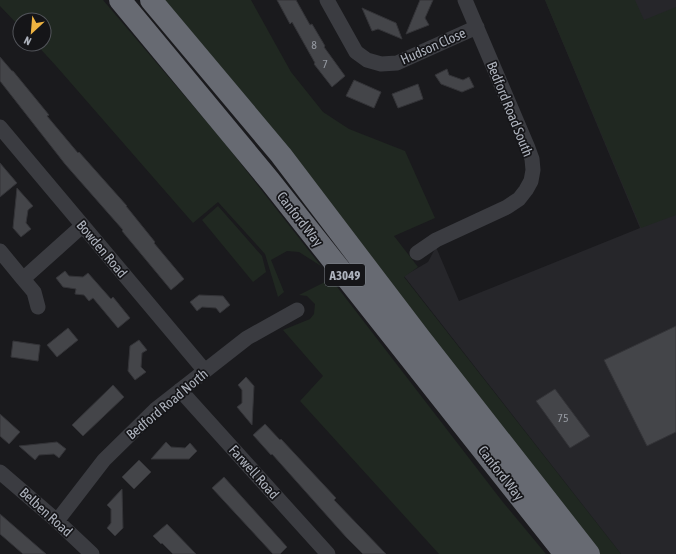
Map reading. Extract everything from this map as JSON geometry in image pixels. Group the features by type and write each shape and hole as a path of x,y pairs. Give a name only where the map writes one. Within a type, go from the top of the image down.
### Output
{"highway":[{"name":"Canford Way","path":"120,0 270,181 566,554"},
{"name":"Canford Way","path":"151,0 281,155 420,338 589,554"}],"street":[{"name":"Hudson Close","path":"326,0 356,52 367,60 381,64 397,63 477,27"},
{"name":"Bedford Road South","path":"417,253 436,240 507,207 519,199 531,181 533,170 532,159 465,0"},
{"name":"Bowden Road","path":"0,127 205,371"},
{"path":"24,279 82,226"},
{"path":"0,252 34,292 38,307"},
{"name":"Bedford Road North","path":"57,521 104,460 155,410 247,338 297,310"},
{"name":"Farwell Road","path":"180,390 328,554"},
{"name":"Belben Road","path":"0,472 57,521 92,554"}],"shaded area":[{"path":"0,0 103,0 223,141 321,266 299,252 287,251 271,260 284,292 278,297 265,254 218,202 193,223 43,52 52,52 52,12 12,12 12,19 0,6"},
{"path":"152,0 251,0 291,72 323,112 349,129 405,151 435,218 394,236 418,267 404,277 621,554 599,554"},
{"path":"545,0 676,0 676,554 621,554 404,276 428,262 436,247 459,301 640,228"},
{"path":"545,0 635,0 644,20 676,7 676,215 641,228"},
{"path":"218,206 262,256 266,272 253,282 202,220"},
{"path":"331,279 502,501 546,554 439,554 300,401 323,376 283,330 310,319 314,314 315,304 307,296 299,295"}],"building":[{"path":"277,0 296,0 310,25 312,24 325,46 324,47 345,76 332,87 314,64 315,63 292,22 290,24"},
{"path":"420,0 433,0 425,18 429,25 406,34"},
{"path":"362,8 396,23 402,39 378,29 372,31"},
{"path":"0,57 49,115 47,116 78,153 79,152 127,206 155,242 154,243 184,279 171,290 122,231 123,230 65,164 0,81"},
{"path":"447,69 449,75 463,80 469,77 474,87 462,92 441,84 435,75"},
{"path":"354,80 381,92 374,108 346,96"},
{"path":"418,84 423,99 398,108 392,94"},
{"path":"0,163 17,183 0,197"},
{"path":"17,188 33,206 28,210 26,223 31,229 21,237 13,228"},
{"path":"65,271 69,276 83,277 88,273 111,299 113,297 130,318 118,328 93,298 89,301 84,295 75,294 76,289 63,287 56,278"},
{"path":"199,295 223,296 230,305 220,313 216,308 202,307 197,311 190,302"},
{"path":"676,326 676,432 647,446 604,360"},
{"path":"68,328 78,340 57,357 47,345"},
{"path":"139,340 147,350 142,353 141,367 146,372 135,380 128,371 130,346"},
{"path":"13,341 40,345 38,361 11,357"},
{"path":"246,377 254,386 252,425 237,407 242,403 242,390 238,385"},
{"path":"113,385 124,397 83,436 72,425"},
{"path":"555,389 590,436 570,448 536,401"},
{"path":"0,414 20,432 9,444 0,436"},
{"path":"265,424 336,498 334,500 386,554 363,554 346,537 272,454 271,455 253,435"},
{"path":"57,442 66,449 59,458 54,454 39,455 35,460 19,446"},
{"path":"166,442 171,447 185,448 190,443 197,451 189,459 151,459"},
{"path":"139,460 151,472 134,489 122,477"},
{"path":"224,477 287,547 280,554 273,554 212,488"},
{"path":"122,489 123,528 115,536 107,528 111,523 111,509 107,505"},
{"path":"0,514 46,554 23,554 0,534"},
{"path":"167,524 196,554 173,554 153,536"}]}
